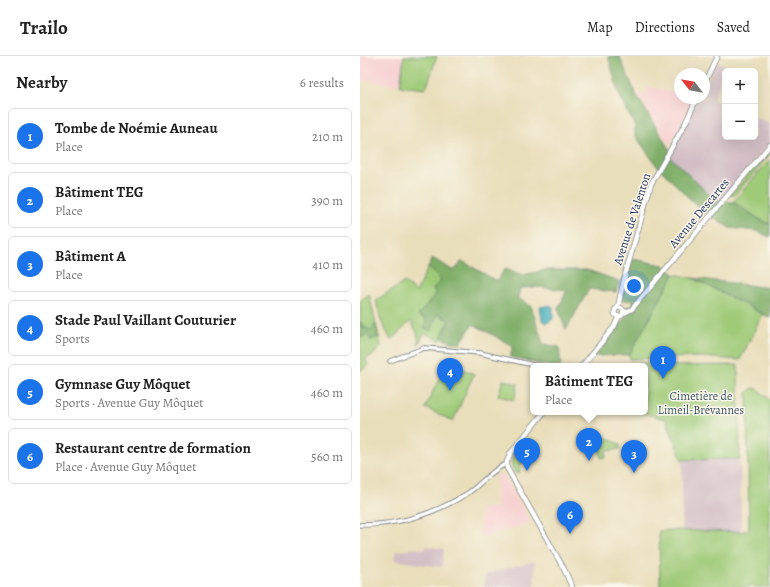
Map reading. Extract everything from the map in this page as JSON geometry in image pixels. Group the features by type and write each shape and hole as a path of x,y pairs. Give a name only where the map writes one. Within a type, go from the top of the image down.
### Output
{"main road":[{"path":"710,71 717,56"},
{"name":"Avenue de Valenton","path":"621,312 620,297 651,184 685,124 694,104"},
{"name":"Avenue Descartes","path":"584,363 614,327 621,312 632,309 770,145"},
{"path":"541,415 517,444 510,454 506,465 564,569 571,585"}],"street":[{"path":"390,361 424,348 480,353 530,364"},
{"path":"360,525 381,524 406,520 432,512 468,492 497,468 506,465"}],"shaded area":[{"path":"360,56 437,56 427,86 425,89 421,89 360,80"},
{"path":"717,62 728,67 722,68 722,78 713,100 722,104 722,140 758,140 758,119 770,124 770,142 720,201 711,196 669,156 695,104 710,104 710,75"},
{"path":"648,86 674,92 674,104 691,104 671,144 666,141 637,93 646,95"},
{"path":"740,459 741,532 682,530 682,460"},
{"path":"496,474 504,475 531,523 480,537 481,508 496,508"},
{"path":"426,546 444,549 442,567 394,559 396,551 410,550 410,548 426,549"},
{"path":"535,561 534,587 484,587 485,574"}],"green space":[{"path":"404,56 437,56 425,89 400,86"},
{"path":"608,56 619,56 637,96 671,152 669,156 711,196 720,201 733,202 759,219 770,224 770,237 757,231 730,228 706,212 688,197 656,165 635,135 635,126 619,94"},
{"path":"765,154 770,154 734,196 730,195"},
{"path":"770,159 770,224 759,219 733,202"},
{"path":"432,258 454,271 462,261 497,281 505,269 523,275 546,270 587,270 619,281 616,292 589,289 566,330 558,309 567,290 537,287 520,288 518,298 531,306 543,344 559,347 561,363 536,363 510,357 513,346 473,324 460,344 443,339 441,337 449,321 438,313 431,331 424,328 426,320 418,315 436,294 433,289 441,280 428,267"},
{"path":"633,259 663,265 674,274 629,355 595,356 631,311 634,301 622,300"},
{"path":"428,267 441,280 427,320 431,331 437,313 449,321 440,341 425,333 418,345 418,335 411,321 391,340 381,321 376,300 405,282 416,292"},
{"path":"674,274 693,278 763,314 740,360 701,357 630,359 629,355"},
{"path":"693,278 770,288 770,318 763,314"},
{"path":"369,294 381,346 374,354 365,359 369,365 360,371 360,301"},
{"path":"360,322 363,326 370,330 376,324 379,337 370,340 369,334 360,338"},
{"path":"447,362 474,374 453,421 425,408"},
{"name":"Cimetière de Limeil-Brévannes","path":"652,362 657,366 738,365 740,459 682,460 666,419 648,414 648,363 640,363"},
{"path":"503,380 518,384 514,400 498,396"},
{"path":"754,388 758,389 770,400 770,587 660,587 659,531 741,532 749,530 747,393"},
{"path":"597,434 620,444 620,449 606,451 606,457 601,458"},
{"path":"525,441 533,443 534,463 519,463 520,473 515,473 512,464 513,456"}],"water":[{"path":"551,305 553,307 553,319 545,323 542,320 540,307"}],"place":[{"name":"Tombe de Noémie Auneau","path":"663,379"},
{"name":"Stade Paul Vaillant Couturier","path":"450,391"},
{"name":"Bâtiment TEG","path":"589,461"},
{"name":"Gymnase Guy Môquet","path":"527,471"},
{"name":"Bâtiment A","path":"634,473"},
{"name":"Restaurant centre de formation","path":"570,534"}]}
